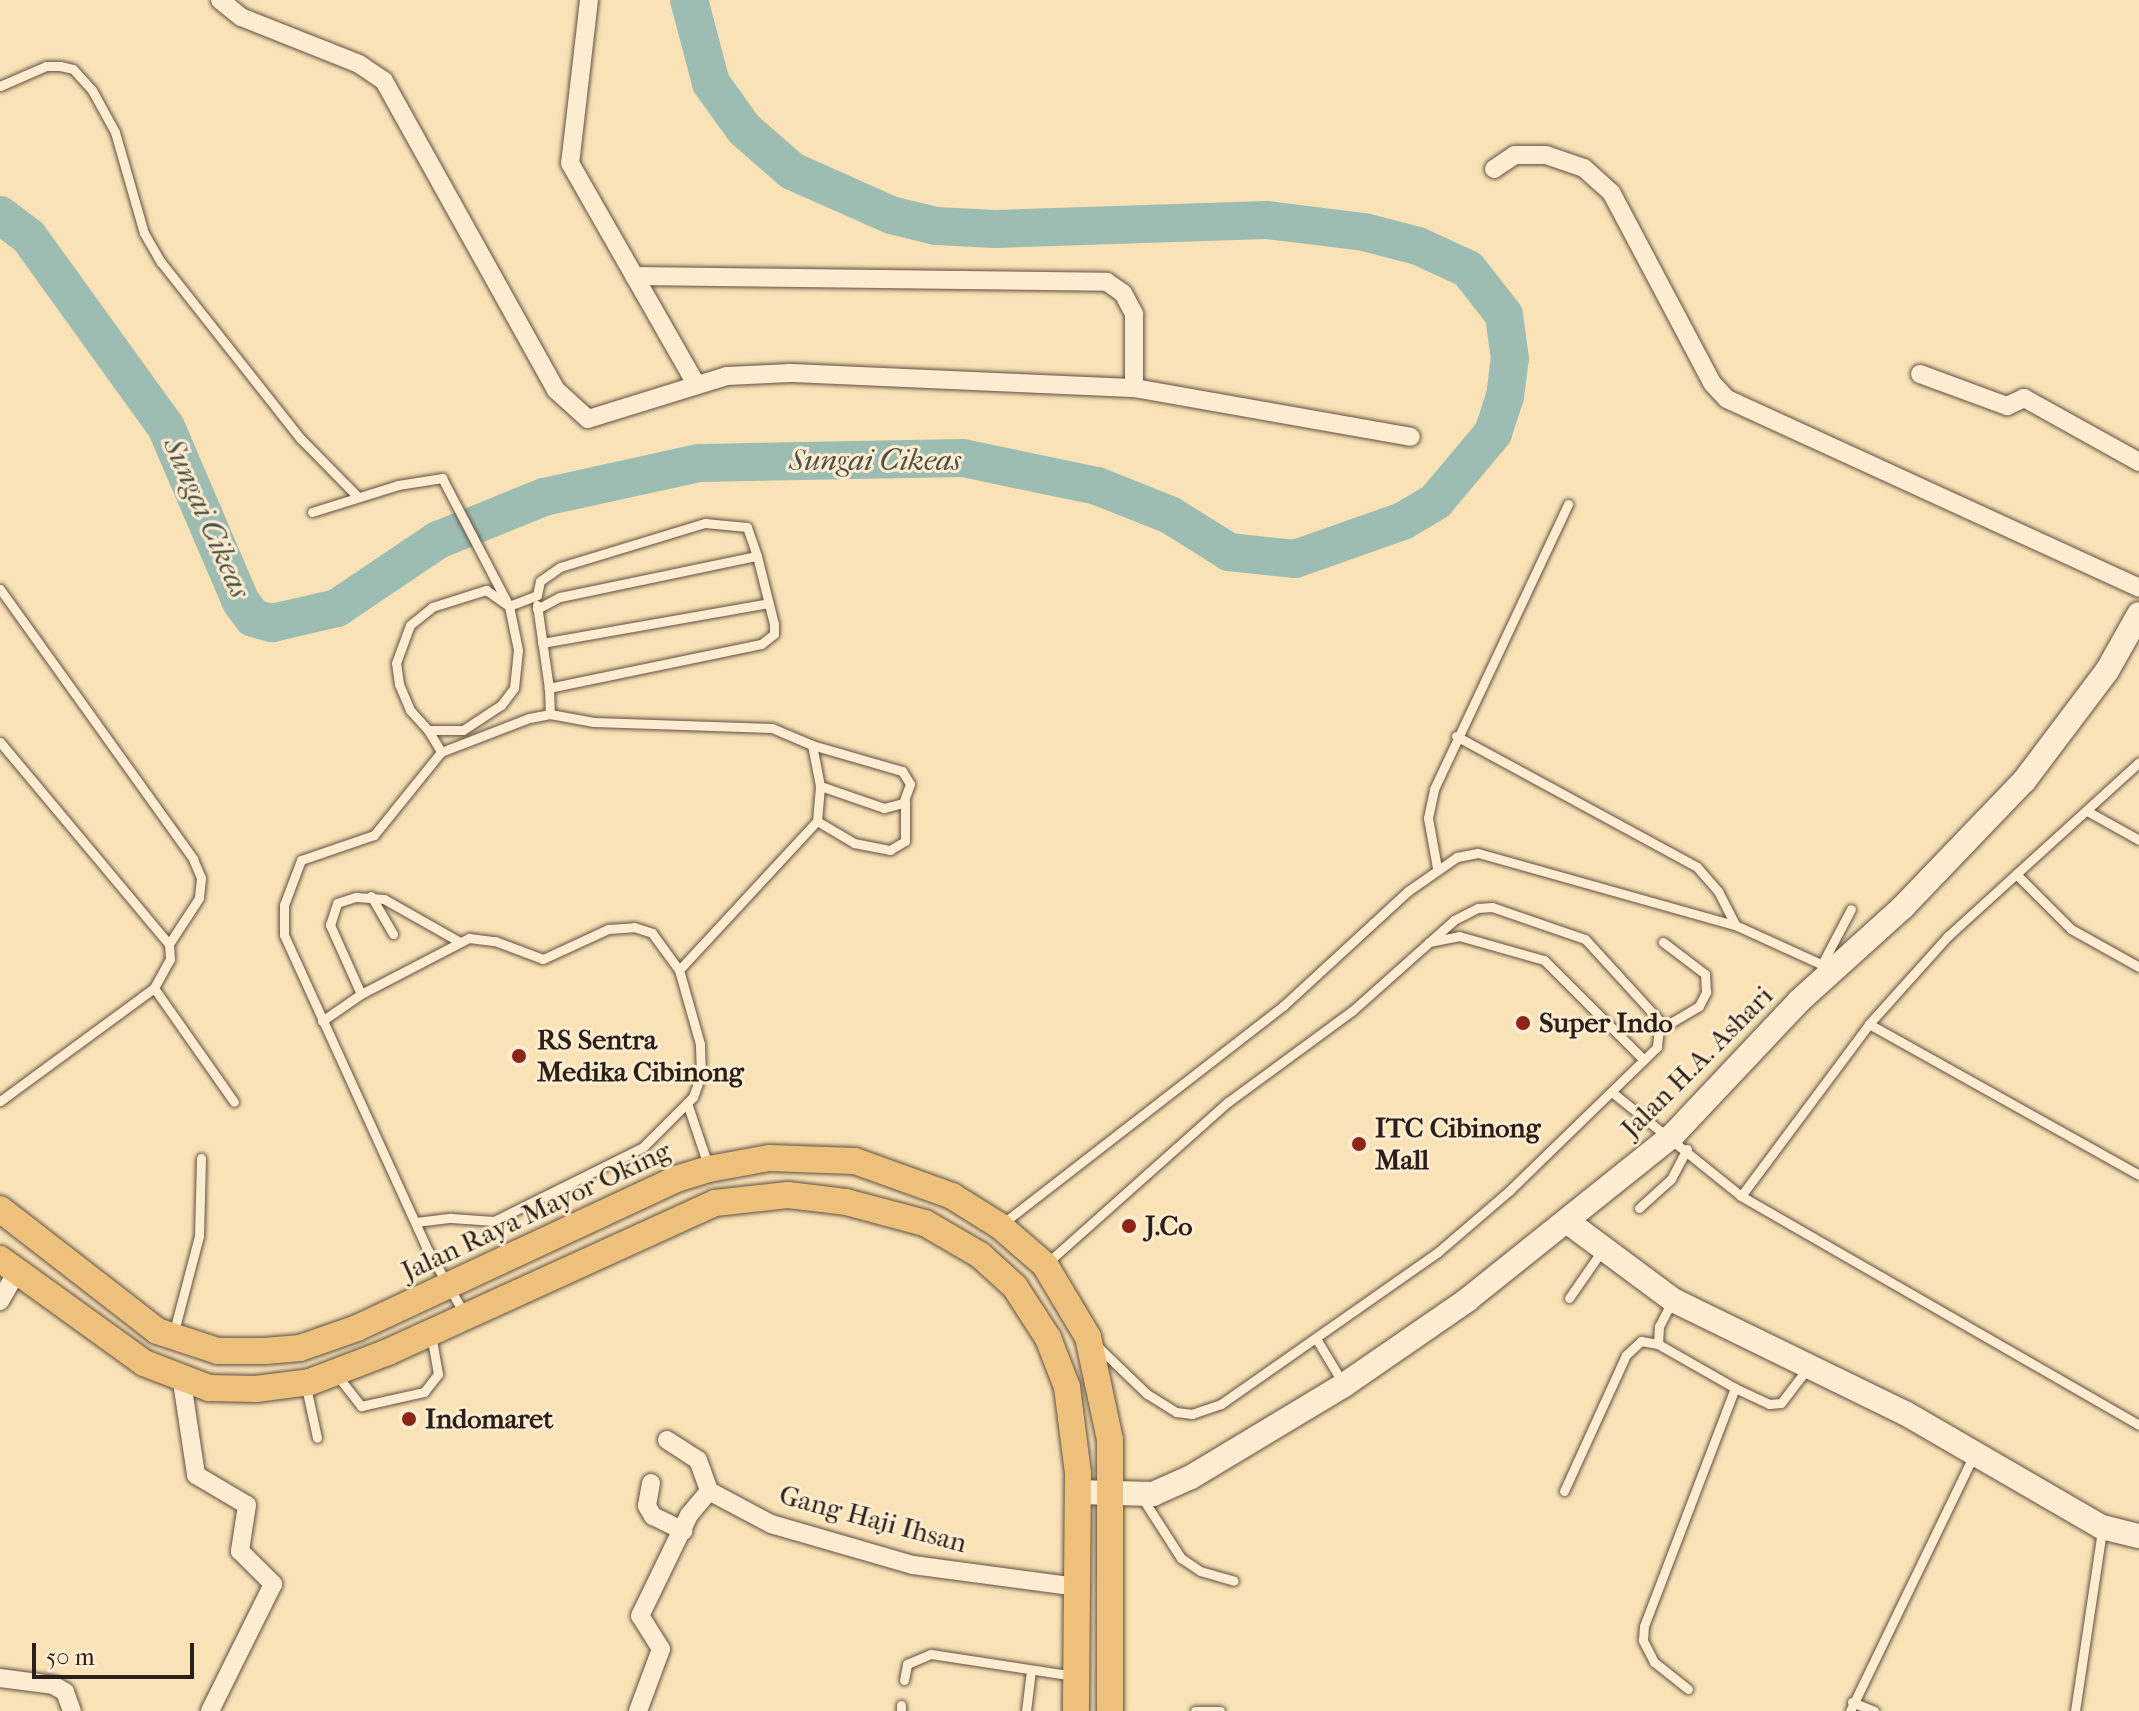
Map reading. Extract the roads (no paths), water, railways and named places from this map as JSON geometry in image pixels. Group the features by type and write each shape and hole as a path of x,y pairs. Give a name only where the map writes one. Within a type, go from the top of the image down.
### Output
{"main road":[{"name":"Jalan Raya Mayor Oking","path":"0,1209 136,1318 172,1339 218,1351 300,1348 450,1286 676,1179 709,1169 769,1158 855,1161 952,1196 1000,1226 1040,1262 1088,1337 1104,1398 1112,1492 1110,1711"},
{"path":"5,1266 97,1333 182,1382 230,1390 305,1383 335,1372 715,1203 788,1195 846,1202 925,1223 980,1255 1015,1287 1048,1338 1075,1427 1078,1492 1076,1711"}],"street":[{"path":"220,0 241,17 359,64 384,81 556,390 576,413 600,419 727,376 790,373 1134,388 1411,437"},
{"path":"589,0 570,163 696,384"},
{"path":"1494,169 1515,155 1546,155 1584,168 1611,192 1712,383 1727,399 2139,588"},
{"path":"634,276 1107,282 1123,293 1134,314 1134,388"},
{"path":"1920,374 2007,406 2024,398 2139,462"},
{"name":"Jalan H.A. Ashari","path":"1078,1492 1140,1495 1167,1490 1191,1477 1344,1385 1680,1143 1827,967 1903,907 2024,781 2107,671 2139,614"},
{"path":"1568,1222 1673,1300 1905,1413 1973,1456 2102,1527 2139,1536"},
{"path":"0,1301 5,1266"},
{"path":"182,1382 196,1475 247,1505 240,1551 273,1584 210,1711"},
{"path":"638,1711 661,1649 640,1616 684,1531 689,1515 709,1491 698,1460 667,1440"},
{"path":"651,1483 647,1506 653,1516 684,1531"},
{"name":"Gang Haji Ihsan","path":"709,1491 771,1524 861,1551 965,1574 1077,1587"},
{"path":"0,1678 53,1685 65,1692 72,1711"}],"lane":[{"path":"0,86 46,66 60,66 73,69 92,90 115,132 144,233 161,262 301,439 358,497"},
{"path":"312,512 432,476 451,487 498,577 509,606 518,650 514,688 501,705 463,730 428,730"},
{"path":"1437,868 1430,802 1456,736 1568,504"},
{"path":"549,688 761,644 774,634 757,556 747,527 705,523 560,567 540,581 537,609 550,714"},
{"path":"537,609 560,597 757,556"},
{"path":"0,589 193,859 201,878 199,898 169,944 164,975 154,988 0,1101"},
{"path":"441,752 428,730 410,710 399,684 396,663 410,625 432,607 486,590 509,606"},
{"path":"509,606 537,595"},
{"path":"542,643 768,603"},
{"path":"465,1316 416,1222 284,935 284,905 295,870 313,852 374,835 441,752 550,714 594,722 772,728 812,745 906,774 905,841 890,850 854,843 817,821"},
{"path":"1456,736 1697,867 1718,891 1735,925"},
{"path":"0,742 169,944"},
{"path":"679,970 817,821 820,786 812,745"},
{"path":"1741,1196 1869,1024 1914,970 2016,874 2089,812 2139,762"},
{"path":"820,786 884,808 905,801"},
{"path":"2089,812 2139,840"},
{"path":"1000,1226 1283,1006 1437,868 1478,853 1735,925 1827,967 1851,909"},
{"path":"2016,874 2071,929 2139,967"},
{"path":"361,994 330,914 337,903 371,896 460,942"},
{"path":"371,896 393,934"},
{"path":"1040,1262 1228,1102 1352,1011 1425,943 1478,908 1492,907 1570,931 1602,954 1652,1008 1662,1028 1657,1047 1613,1093 1438,1252 1317,1340 1221,1404 1192,1414 1163,1406 1088,1337"},
{"path":"322,1021 361,994 460,942 495,941 543,959 608,929 634,927 652,933 679,970 701,1063 697,1090 643,1147 494,1221 416,1222"},
{"path":"1425,943 1459,936 1544,960 1644,1060"},
{"path":"1662,1028 1699,1006 1706,992 1705,974 1663,942"},
{"path":"154,988 234,1102"},
{"path":"1869,1024 2139,1175"},
{"path":"1613,1093 1680,1143 1741,1196 2139,1425"},
{"path":"687,1103 709,1169"},
{"path":"1639,1208 1671,1179 1680,1143"},
{"path":"172,1339 199,1236 201,1158"},
{"path":"1569,1298 1603,1249"},
{"path":"1658,1344 1656,1335 1673,1300"},
{"path":"335,1372 361,1406 424,1392 438,1374 430,1332"},
{"path":"1317,1340 1344,1385"},
{"path":"1564,1491 1626,1355 1641,1341 1658,1344 1769,1404 1781,1403 1809,1366"},
{"path":"305,1383 317,1438"},
{"path":"1688,1689 1654,1662 1643,1640 1644,1626 1735,1388"},
{"path":"1874,1711 1851,1706 1973,1456"},
{"path":"1140,1495 1181,1558 1200,1571 1234,1581"},
{"path":"2075,1711 2102,1527"},
{"path":"904,1680 907,1664 931,1654 1031,1672 1076,1676"},
{"path":"1026,1711 1031,1672"},
{"path":"1195,1711 1220,1711"}],"waterway":[{"name":"Sungai Cikeas","path":"0,215 29,237 166,427 241,602 253,618 272,623 337,608 438,540 544,497 699,463 963,458 1097,486 1170,515 1229,552 1295,559 1403,521 1436,501 1493,433 1505,397 1510,359 1504,315 1468,269 1418,246 1364,232 1266,220 995,229 936,226 891,215 792,171 744,129 711,83 689,0"}],"place":[{"name":"Super Indo","path":"1523,1023"},
{"name":"RS Sentra Medika Cibinong","path":"519,1056"},
{"name":"ITC Cibinong Mall","path":"1359,1144"},
{"name":"J.Co","path":"1129,1226"},
{"name":"Indomaret","path":"409,1419"}]}
